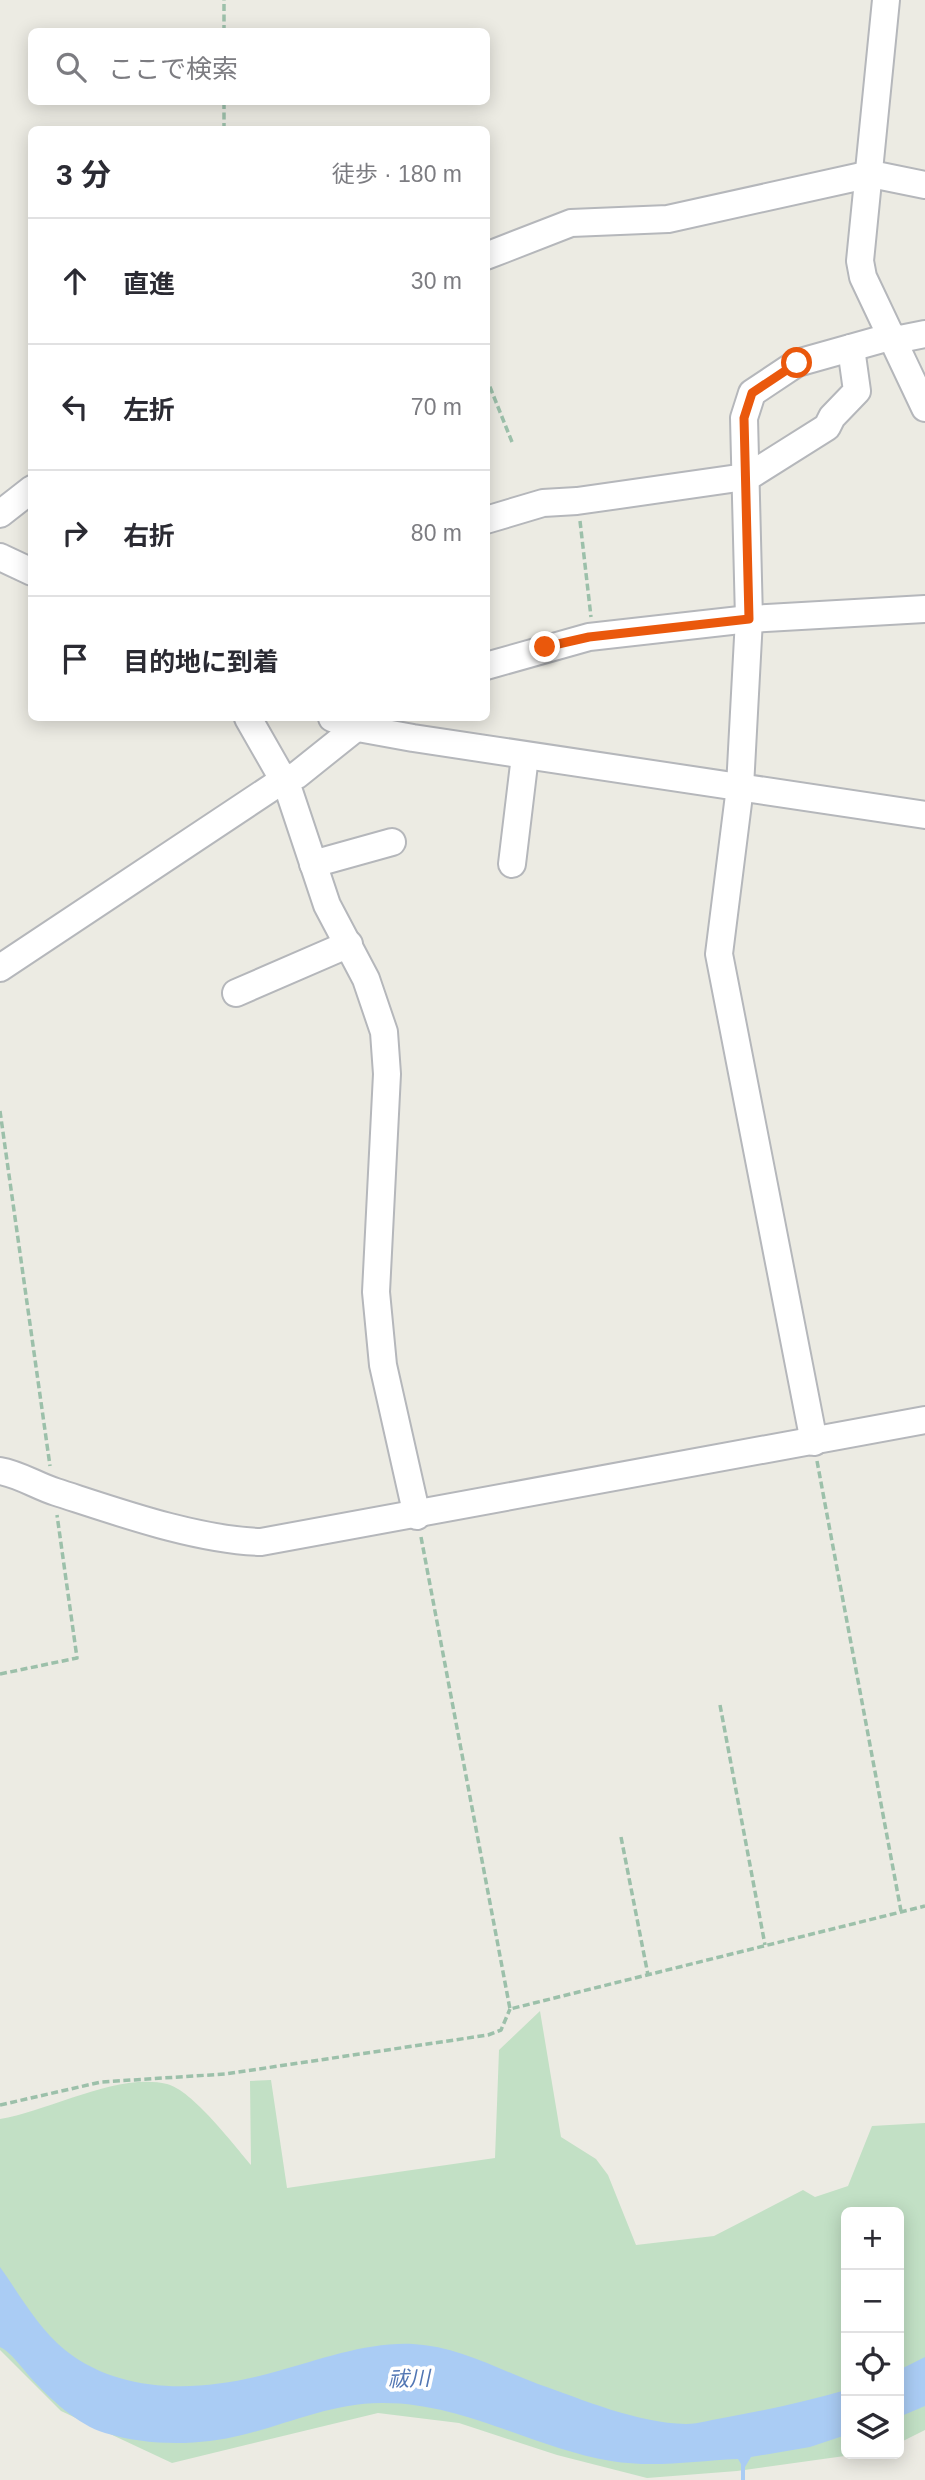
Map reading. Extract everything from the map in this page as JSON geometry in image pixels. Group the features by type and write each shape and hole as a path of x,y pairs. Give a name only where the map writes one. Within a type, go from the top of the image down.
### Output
{"street":[{"path":"886,0 860,261 863,277 925,408"},
{"path":"490,254 571,223 668,219 870,174 925,185"},
{"path":"814,1442 719,954 740,787 749,619 744,418 752,393 797,363 894,338 925,334"},
{"path":"490,519 543,503 577,501 745,477 827,427 832,417 857,391 851,348"},
{"path":"0,514 28,492"},
{"path":"0,557 28,570"},
{"path":"490,666 545,647 594,636 749,619 925,609"},
{"path":"250,721 283,780 327,905 372,994 387,1052 376,1292 383,1365 417,1516"},
{"path":"0,968 283,780 297,775 360,721 525,756 925,815"},
{"path":"512,864 525,756"},
{"path":"313,864 392,842"},
{"path":"236,993 349,944"},
{"path":"0,1471 54,1491 180,1527 243,1542 261,1542 417,1516 925,1420"}],"path":[{"path":"224,0 224,28"},
{"path":"224,105 224,126"},
{"path":"490,387 512,442"},
{"path":"577,501 594,636"},
{"path":"0,1111 77,1658 0,1674"},
{"path":"814,1442 901,1911"},
{"path":"0,2105 101,2082 225,2074 488,2035 501,2030 510,2009 417,1516"},
{"path":"720,1705 765,1945"},
{"path":"621,1837 648,1975"},
{"path":"510,2009 925,1906"}],"green space":[{"path":"540,2011 561,2137 596,2159 608,2175 636,2245 714,2236 803,2190 815,2197 848,2186 872,2126 925,2123 925,2430 904,2440 904,2207 841,2207 841,2457 737,2471 647,2478 557,2455 459,2423 378,2413 172,2463 61,2411 0,2350 0,2119 127,2083 167,2084 177,2088 200,2107 251,2165 250,2081 271,2080 287,2188 495,2158 499,2050"}],"water":[{"name":"祓川","path":"0,2267 38,2321 65,2350 89,2366 141,2383 197,2386 224,2383 362,2348 413,2344 445,2349 592,2403 667,2423 701,2422 841,2391 841,2437 810,2447 751,2457 745,2467 745,2480 741,2480 741,2464 738,2459 658,2464 611,2461 582,2455 469,2417 411,2405 381,2403 345,2406 226,2439 191,2443 156,2442 105,2433 85,2424 64,2410 0,2347"},
{"path":"925,2357 925,2406 904,2415 904,2396 904,2368"}],"route":[{"path":"545,647 589,637 749,619 744,418 752,393 797,363"}]}
